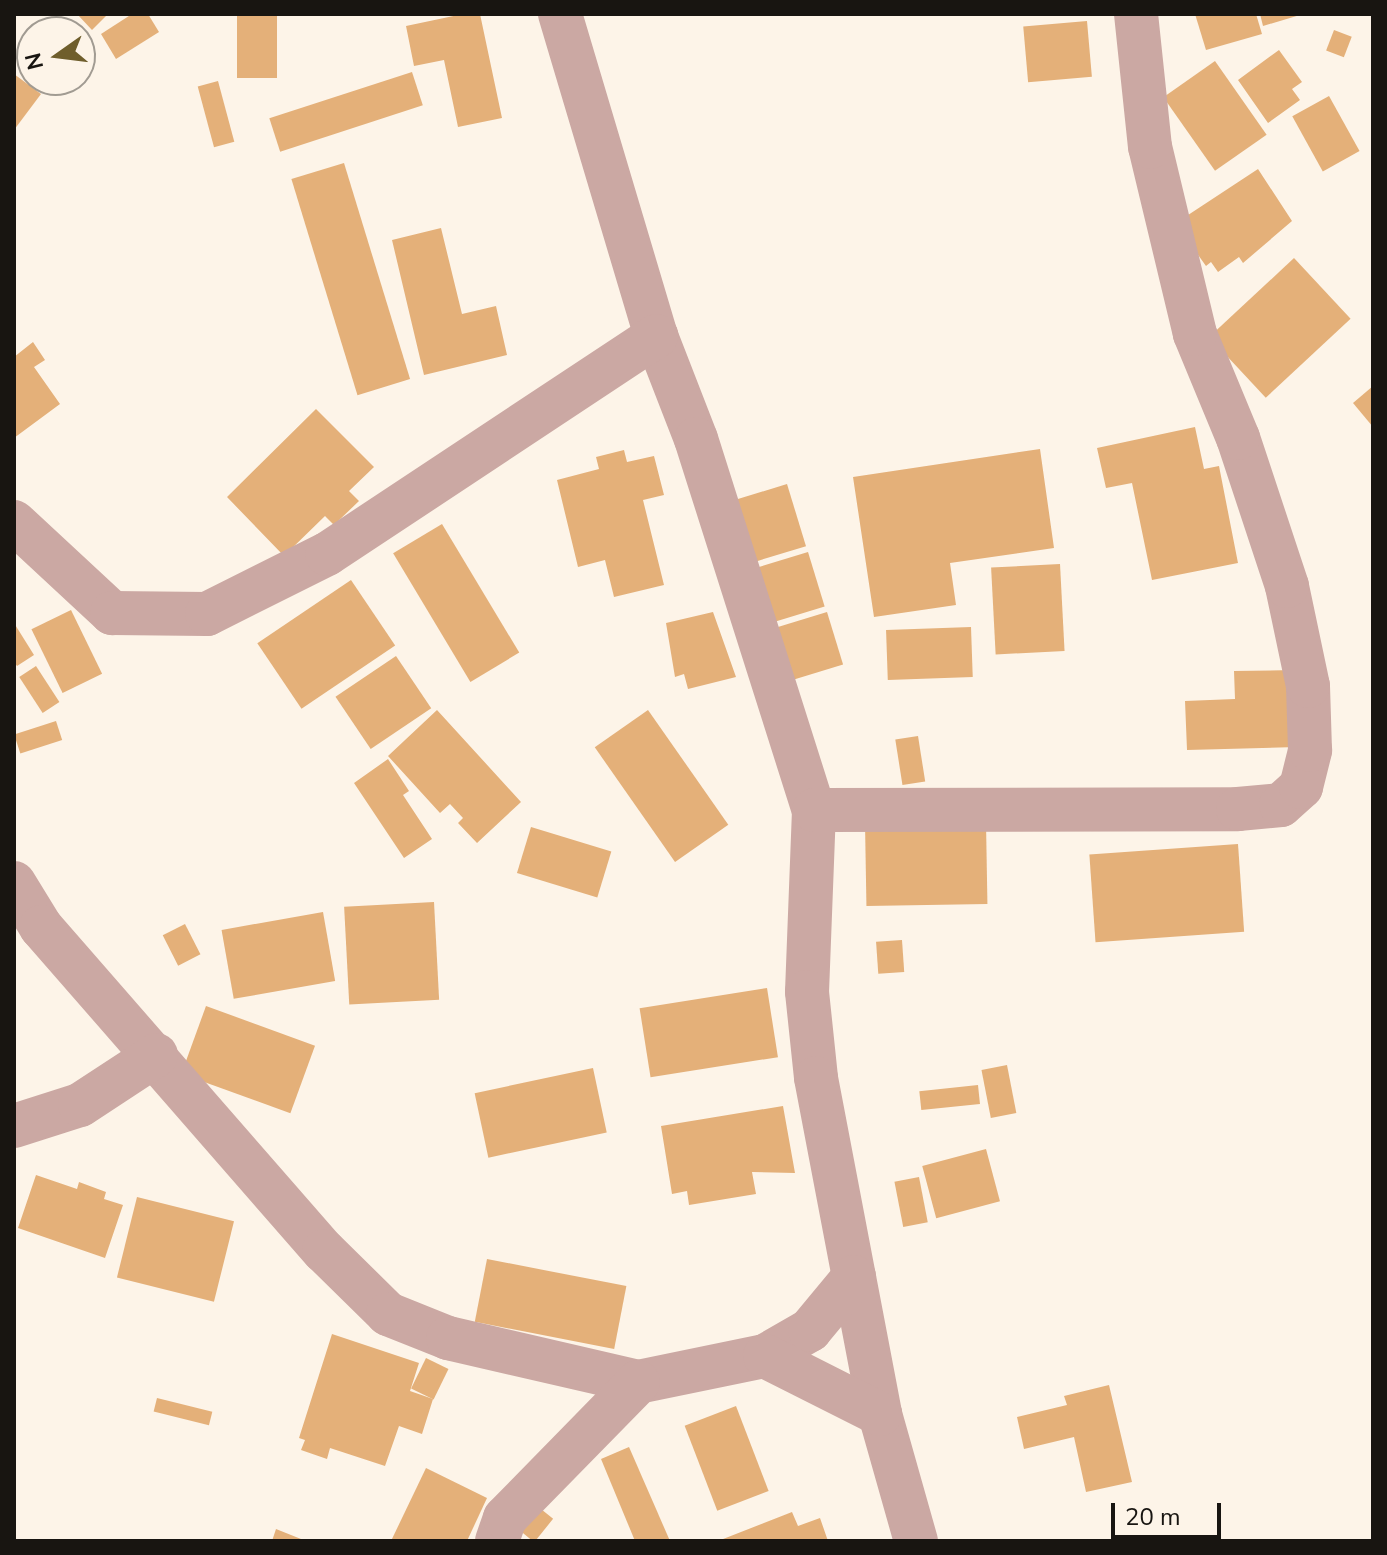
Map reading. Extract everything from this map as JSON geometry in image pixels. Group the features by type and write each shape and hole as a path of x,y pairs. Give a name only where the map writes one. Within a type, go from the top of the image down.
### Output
{"street":[{"path":"560,14 656,336 696,439 814,810 807,992 816,1078 880,1414 916,1541"},
{"path":"814,810 1238,809 1281,805 1301,787 1310,750 1308,686 1287,586 1238,438 1195,334 1150,147 1136,14"},
{"path":"14,522 112,613 207,614 327,554 656,336"},
{"path":"14,883 41,927 156,1055 324,1251 388,1314 448,1338 638,1382 765,1356 810,1330 854,1277"},
{"path":"14,1126 80,1105 156,1055"},
{"path":"765,1356 880,1414"},
{"path":"497,1541 505,1518 638,1382"}],"building":[{"path":"77,14 108,14 96,26 96,16"},
{"path":"132,14 148,14 159,32 116,59 101,34"},
{"path":"237,14 277,14 277,78 237,78"},
{"path":"463,14 480,14 502,118 458,127 444,60 414,66 406,26"},
{"path":"1195,14 1256,14 1262,34 1206,50"},
{"path":"1260,14 1300,14 1300,15 1263,26"},
{"path":"1087,21 1092,77 1028,82 1023,27"},
{"path":"1334,30 1352,37 1344,57 1326,51"},
{"path":"1279,50 1302,82 1292,89 1300,100 1268,123 1238,80"},
{"path":"1215,61 1267,135 1215,171 1163,97"},
{"path":"412,72 423,105 280,152 269,118"},
{"path":"14,74 16,96 40,96 14,130"},
{"path":"218,81 234,142 214,147 198,86"},
{"path":"1329,96 1360,151 1323,171 1292,116"},
{"path":"344,163 410,379 357,395 291,179"},
{"path":"1258,169 1292,221 1243,263 1239,257 1218,272 1211,262 1206,266 1186,238 1182,219"},
{"path":"441,228 462,314 496,306 507,355 424,375 392,240"},
{"path":"1294,258 1351,319 1266,398 1209,337"},
{"path":"33,342 45,360 34,367 60,404 14,438 14,357"},
{"path":"1373,386 1373,427 1353,403"},
{"path":"316,409 374,467 349,491 359,501 334,525 325,516 284,556 227,497"},
{"path":"1195,427 1204,469 1219,466 1238,563 1152,580 1132,483 1106,488 1097,448"},
{"path":"1040,449 1054,548 950,563 956,605 874,617 853,477"},
{"path":"624,450 627,462 654,456 664,495 643,500 664,585 614,597 605,560 578,567 557,480 599,469 596,457"},
{"path":"787,484 806,546 755,562 736,499"},
{"path":"442,524 519,653 470,682 393,553"},
{"path":"808,552 825,607 774,622 757,567"},
{"path":"1060,564 1065,651 996,654 991,568"},
{"path":"351,580 395,645 301,709 257,643"},
{"path":"71,610 102,674 63,693 31,629"},
{"path":"713,612 736,677 688,689 684,674 675,677 666,623"},
{"path":"827,612 843,665 792,680 776,627"},
{"path":"14,623 34,655 17,666 14,662"},
{"path":"971,627 973,677 888,680 886,630"},
{"path":"396,656 431,708 371,749 335,697"},
{"path":"36,666 59,702 43,713 19,677"},
{"path":"1295,670 1297,747 1187,750 1185,701 1235,699 1234,671"},
{"path":"437,710 521,802 477,843 458,823 463,818 450,804 440,813 388,756"},
{"path":"648,710 728,825 675,862 595,747"},
{"path":"56,721 62,740 20,754 14,735"},
{"path":"918,736 925,781 902,785 895,740"},
{"path":"388,759 409,791 403,795 432,839 404,858 354,783"},
{"path":"986,822 987,904 866,906 865,824"},
{"path":"531,827 611,852 597,897 517,873"},
{"path":"1238,844 1244,932 1096,942 1089,854"},
{"path":"434,902 439,1000 349,1005 344,907"},
{"path":"323,912 335,981 234,999 222,930"},
{"path":"185,924 200,954 178,966 163,935"},
{"path":"902,940 904,972 878,974 876,942"},
{"path":"767,988 778,1057 651,1077 640,1008"},
{"path":"206,1006 315,1046 290,1113 181,1074"},
{"path":"1007,1065 1016,1113 991,1118 981,1070"},
{"path":"593,1068 607,1133 488,1158 475,1093"},
{"path":"978,1085 980,1104 921,1110 919,1091"},
{"path":"783,1106 795,1173 752,1172 756,1194 689,1205 687,1191 672,1194 661,1126"},
{"path":"986,1149 1000,1201 936,1218 922,1166"},
{"path":"36,1175 77,1189 79,1182 106,1192 104,1199 123,1205 105,1258 18,1228"},
{"path":"919,1177 928,1222 903,1227 894,1182"},
{"path":"137,1197 234,1221 214,1302 117,1278"},
{"path":"487,1259 626,1286 614,1349 475,1322"},
{"path":"332,1334 419,1363 410,1391 433,1399 422,1434 399,1426 385,1466 330,1448 327,1459 301,1450 305,1440 299,1438"},
{"path":"426,1358 448,1369 434,1400 411,1389"},
{"path":"1109,1385 1132,1482 1086,1492 1074,1437 1024,1449 1017,1417 1067,1405 1064,1396"},
{"path":"157,1398 212,1412 209,1425 154,1412"},
{"path":"736,1406 769,1491 717,1511 685,1426"},
{"path":"629,1447 670,1541 635,1541 601,1459"},
{"path":"426,1468 487,1498 467,1541 391,1541"},
{"path":"536,1505 553,1519 535,1541 517,1528"},
{"path":"792,1512 798,1526 820,1518 828,1541 718,1541"},
{"path":"276,1529 306,1541 272,1541"}]}
